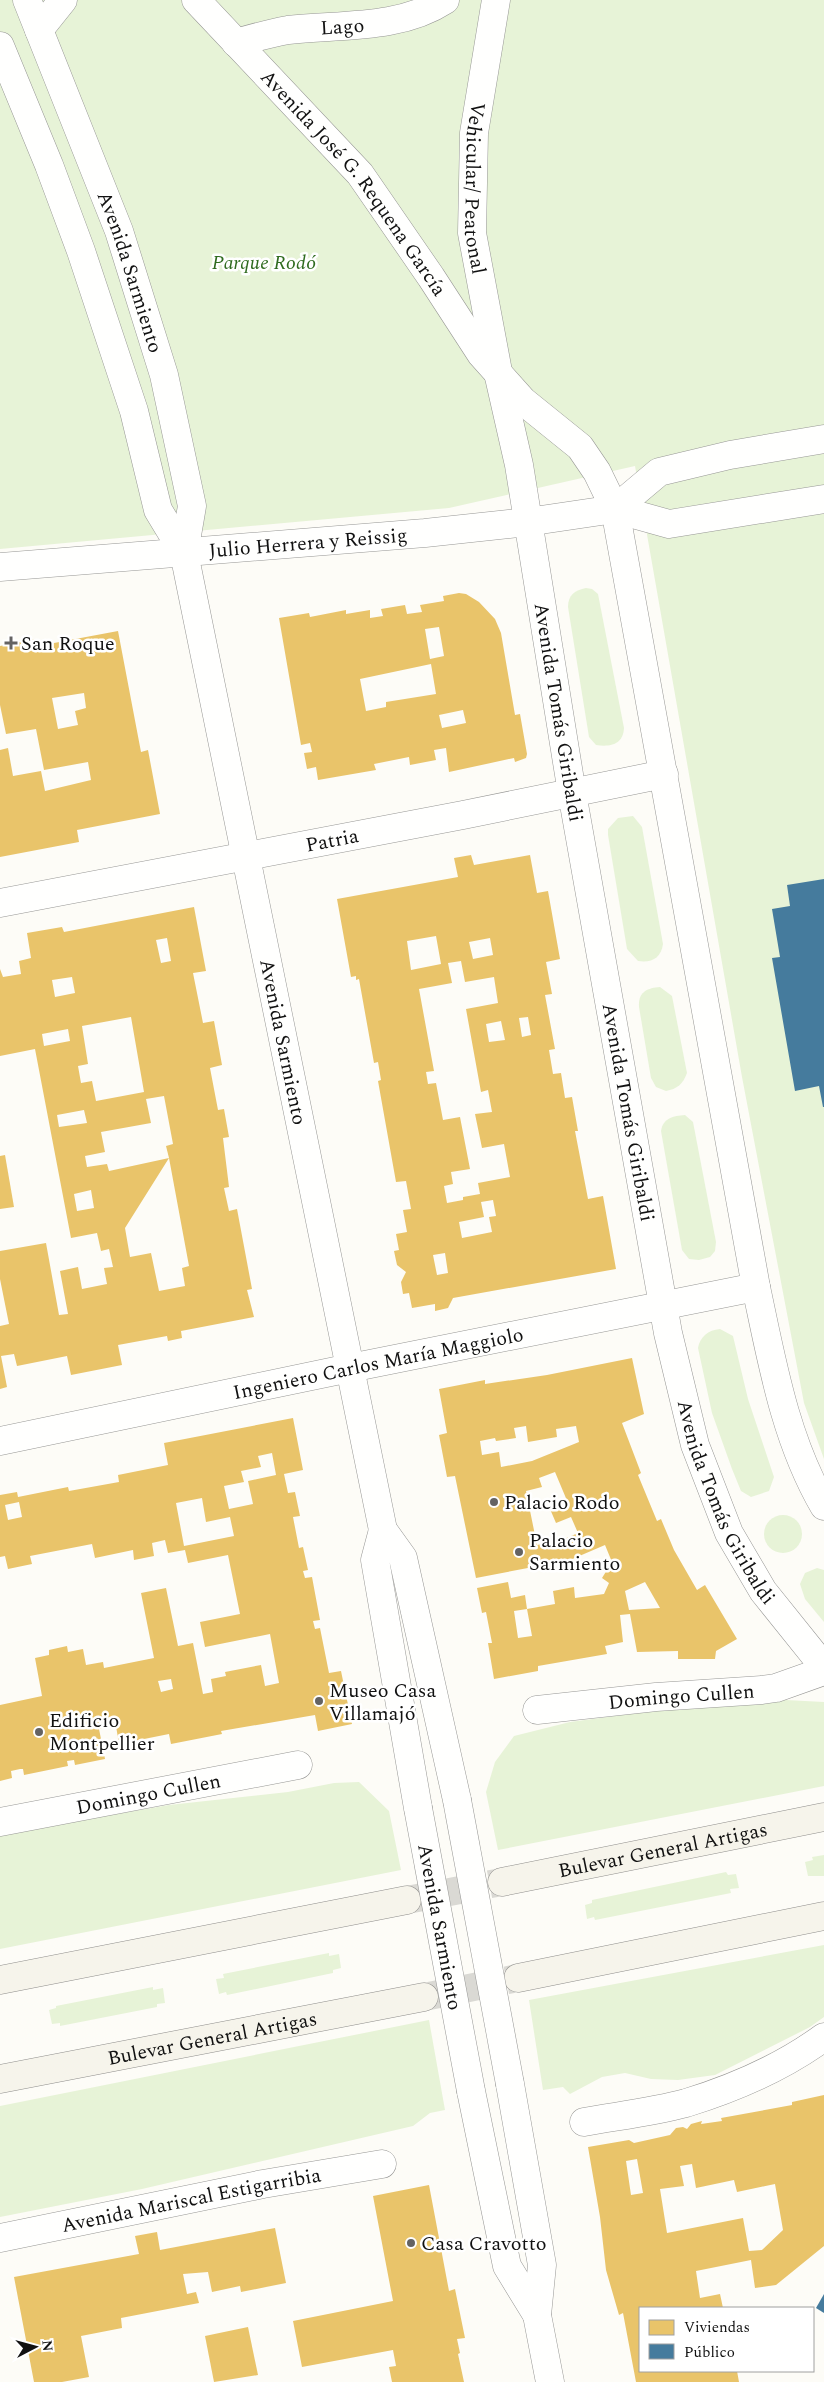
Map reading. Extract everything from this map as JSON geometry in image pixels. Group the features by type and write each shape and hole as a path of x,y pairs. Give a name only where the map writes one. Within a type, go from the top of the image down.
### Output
{"main road":[{"name":"Bulevar General Artigas","path":"502,1882 824,1817"},
{"path":"0,1980 407,1900"},
{"path":"518,1978 824,1916"},
{"name":"Bulevar General Artigas","path":"0,2079 424,1997"}],"street":[{"name":"Avenida Sarmiento","path":"27,0 119,230 164,375 192,506 184,553"},
{"path":"39,30 63,0"},
{"name":"Avenida José G. Requena García","path":"196,0 360,174 481,354 523,400 580,447 597,472 615,509"},
{"name":"Lago","path":"236,43 288,30 364,25 394,19 434,8 445,0"},
{"name":"Vehicular/ Peatonal","path":"496,0 474,133 472,233 500,377"},
{"name":"Avenida Sarmiento","path":"0,46 49,165 81,251 134,411 158,510 184,553 383,1530 403,1558 457,1800 542,2265 537,2316 550,2382"},
{"name":"Avenida José G. Requena García","path":"500,377 519,465 527,522"},
{"path":"824,440 730,455 659,472 615,509 756,1287 784,1410 796,1447 824,1506"},
{"name":"Julio Herrera y Reissig","path":"0,567 425,533 527,522 615,509 669,524 824,499"},
{"name":"Avenida Tomás Giribaldi","path":"527,522 572,793 663,1305 695,1445 729,1533 763,1592 824,1667"},
{"name":"Patria","path":"0,903 463,815 664,774"},
{"name":"Ingeniero Carlos María Maggiolo","path":"0,1441 350,1368 756,1287"},
{"name":"Avenida Sarmiento","path":"383,1530 375,1560 418,1808 471,2091 507,2266 537,2316"},
{"name":"Domingo Cullen","path":"537,1710 762,1690 776,1688 824,1671"},
{"name":"Domingo Cullen","path":"0,1822 298,1765"},
{"path":"584,2122 685,2103 754,2077 796,2057 824,2037"},
{"name":"Avenida Mariscal Estigarribia","path":"0,2238 255,2186 382,2164"}],"green space":[{"name":"Parque Rodó","path":"0,0 824,0 824,1459 804,1403 742,1077 635,466 449,508 0,549"},
{"path":"586,588 592,589 598,594 624,728 621,738 615,744 606,746 596,745 589,737 568,607 569,599 573,594"},
{"path":"633,816 642,827 663,944 658,956 648,961 638,961 627,949 608,835 608,829 618,818"},
{"path":"660,987 672,996 687,1073 679,1085 666,1091 656,1087 651,1078 639,1007 640,998 644,992 651,988"},
{"path":"685,1115 693,1122 716,1242 715,1251 710,1257 699,1260 689,1259 682,1250 661,1131 664,1123 669,1118"},
{"path":"720,1329 733,1336 748,1399 774,1477 769,1491 751,1497 741,1491 712,1413 698,1348 705,1335"},
{"path":"783,1515 796,1521 802,1534 796,1547 783,1553 770,1547 764,1534 770,1521"},
{"path":"817,1568 824,1570 824,1622 805,1599 800,1584 805,1573"},
{"path":"750,1698 824,1702 824,1786 498,1850 486,1792 495,1762 514,1736 570,1722"},
{"path":"359,1782 389,1811 401,1870 0,1949 0,1834 169,1805 288,1792 334,1783"},
{"path":"824,1855 824,1876 808,1876 805,1862 813,1860 812,1857"},
{"path":"726,1872 728,1875 736,1874 739,1888 730,1889 731,1893 595,1920 594,1917 587,1919 585,1905 592,1903 592,1900"},
{"path":"824,1945 824,2017 810,2027 715,2075 678,2080 651,2079 625,2073 602,2077 570,2094 563,2087 543,2090 529,2000"},
{"path":"329,1953 329,1956 339,1954 341,1968 333,1970 333,1973 227,1995 226,1992 219,1994 216,1979 224,1978 223,1974"},
{"path":"153,1987 153,1990 163,1988 165,2003 157,2004 157,2007 60,2026 60,2023 52,2024 49,2010 56,2008 56,2006"},
{"path":"429,2020 445,2110 430,2113 413,2126 142,2189 0,2217 0,2106"}],"building: Viviendas":[{"path":"459,593 466,594 479,602 495,619 501,633 515,715 520,714 527,754 526,758 515,762 514,758 449,772 446,748 434,750 436,760 410,765 409,757 374,764 376,770 318,780 316,767 307,769 304,753 312,752 310,743 301,745 279,618 309,613 310,617 346,610 346,614 370,610 370,618 383,616 381,609 405,605 407,614 422,612 420,605 444,601 443,596","holes":["439,627 444,656 430,659 425,629","431,664 436,694 386,702 386,707 366,711 360,679","463,710 466,723 442,728 439,715"]},
{"path":"118,631 141,752 148,750 160,814 77,830 79,842 0,857 0,750 8,748 13,776 41,771 45,791 91,780 88,762 44,770 36,729 6,734 0,705 0,646 36,639 38,646","holes":["84,693 86,708 75,711 78,725 58,729 52,698"]},
{"path":"471,855 474,865 530,855 537,893 548,891 560,959 546,962 552,994 545,995 555,1049 549,1050 553,1074 561,1073 565,1098 572,1097 578,1131 575,1131 588,1199 603,1196 616,1269 453,1298 448,1308 435,1311 435,1304 412,1308 409,1293 403,1294 401,1282 406,1272 397,1265 394,1251 399,1250 396,1234 407,1232 403,1210 411,1209 406,1181 396,1182 378,1081 381,1080 378,1062 374,1063 359,979 356,980 356,976 351,977 337,899 458,877 454,858","holes":["436,936 441,964 411,970 407,941","490,938 493,955 473,959 469,942","461,961 465,982 494,977 498,1003 466,1009 481,1092 488,1090 492,1112 475,1114 482,1148 504,1144 510,1177 478,1183 480,1194 463,1197 463,1200 447,1203 444,1186 453,1184 451,1172 470,1169 460,1117 443,1120 436,1083 428,1084 426,1072 434,1071 419,989 452,983 448,963","528,1017 531,1035 522,1037 519,1018","501,1021 505,1040 489,1042 486,1024","493,1200 496,1216 489,1217 492,1232 462,1238 459,1222 484,1217 481,1202","445,1253 448,1273 437,1275 433,1255"]},
{"path":"194,907 206,971 193,973 203,1023 214,1021 222,1065 210,1068 218,1110 224,1109 229,1137 223,1138 229,1187 224,1188 229,1211 237,1209 252,1289 247,1290 254,1317 181,1331 182,1338 168,1341 167,1336 118,1345 122,1365 71,1375 67,1356 17,1366 14,1354 1,1356 7,1387 0,1389 0,1326 9,1324 0,1279 0,1251 46,1243 59,1315 68,1314 60,1271 78,1267 82,1289 107,1284 104,1268 113,1267 109,1249 101,1251 97,1233 71,1238 35,1049 0,1056 0,969 3,977 21,974 19,961 31,958 27,933 62,927 64,932","holes":["167,938 171,961 161,963 156,940","72,977 75,993 55,997 52,980","131,1017 144,1092 96,1101 92,1081 81,1083 78,1066 88,1064 82,1026","68,1029 70,1041 44,1046 42,1034","164,1096 173,1144 166,1146 169,1158 109,1171 107,1164 87,1167 85,1156 105,1152 101,1132 151,1123 146,1099","84,1110 87,1123 59,1127 57,1115","169,1158 189,1266 182,1268 185,1286 159,1291 151,1253 130,1257 125,1228","91,1190 94,1208 77,1211 74,1194"]},
{"path":"5,1155 14,1207 0,1209 0,1156"},
{"path":"632,1358 644,1414 622,1423 641,1473 638,1475 657,1521 661,1519 674,1550 697,1590 705,1585 737,1639 716,1651 715,1659 678,1659 678,1651 637,1652 630,1614 620,1615 623,1642 605,1646 607,1654 538,1666 538,1671 494,1679 488,1643 492,1643 486,1612 482,1613 477,1588 508,1582 511,1598 525,1595 527,1609 555,1604 553,1591 574,1587 575,1598 604,1594 609,1583 602,1578 612,1562 605,1545 570,1560 476,1578 455,1476 447,1477 439,1435 447,1433 439,1389 485,1380 485,1384 547,1375","holes":["526,1426 528,1442 557,1437 556,1429 576,1426 579,1442 532,1461 501,1467 499,1452 482,1455 480,1441 495,1438 496,1441 516,1438 514,1428","555,1472 568,1503 550,1509 556,1523 571,1517 578,1533 562,1540 537,1545 526,1491 542,1487 539,1478","645,1582 660,1608 629,1610 625,1591","527,1609 532,1636 518,1638 514,1611"]},
{"path":"293,1418 303,1470 284,1474 288,1493 295,1492 300,1516 293,1517 299,1548 303,1547 308,1570 303,1571 305,1578 312,1577 320,1620 313,1621 315,1629 320,1628 329,1673 341,1671 352,1724 318,1731 315,1715 221,1731 222,1734 171,1744 169,1734 119,1744 116,1726 99,1729 105,1759 75,1765 74,1760 67,1761 68,1766 24,1775 23,1769 20,1769 11,1771 12,1778 0,1781 0,1705 42,1696 35,1658 49,1655 49,1650 67,1646 68,1652 83,1649 86,1665 103,1662 104,1668 154,1658 141,1593 166,1588 178,1646 193,1643 203,1694 213,1692 211,1679 226,1676 225,1672 261,1665 265,1686 279,1683 270,1634 205,1647 200,1622 240,1614 228,1555 188,1563 185,1550 168,1553 165,1540 152,1543 154,1556 134,1560 133,1550 95,1558 92,1544 30,1556 32,1564 8,1569 5,1556 0,1557 0,1495 17,1492 18,1497 68,1487 69,1491 119,1482 118,1475 168,1465 164,1443","holes":["272,1453 276,1475 248,1481 253,1504 229,1509 224,1486 244,1482 241,1471 261,1467 258,1456","202,1498 206,1522 230,1517 234,1536 184,1546 176,1503","19,1502 22,1517 8,1520 5,1505","171,1679 173,1689 161,1692 158,1681"]},
{"path":"824,2095 824,2246 776,2285 755,2288 751,2260 696,2271 700,2298 720,2294 723,2307 639,2307 639,2372 737,2372 739,2382 636,2382 623,2313 619,2315 606,2270 600,2217 588,2147 629,2140 634,2143 670,2135 676,2128 683,2127 687,2129 691,2124 702,2121 701,2124 722,2121 721,2118 792,2105 792,2102","holes":["637,2159 643,2193 631,2195 626,2161","692,2164 696,2188 734,2180 737,2192 775,2184 783,2230 762,2250 749,2251 743,2218 667,2233 660,2189 684,2186 680,2166"]},
{"path":"429,2185 449,2291 455,2289 465,2338 457,2339 464,2382 392,2382 389,2367 396,2366 393,2350 302,2367 293,2321 393,2301 373,2196"},
{"path":"275,2228 286,2283 241,2292 240,2286 212,2292 208,2272 183,2274 187,2294 196,2292 199,2303 121,2318 122,2328 81,2336 89,2377 62,2382 34,2382 14,2277 139,2254 135,2236 157,2232 160,2250"},
{"path":"248,2327 258,2375 214,2382 205,2336"}],"building: Público":[{"path":"824,879 823,1107 819,1086 795,1091 772,958 780,957 772,909 790,906 787,885"},
{"path":"824,2294 824,2313 816,2308"}],"tunnel":[{"path":"407,1900 502,1882"},
{"path":"424,1997 513,1979"}],"place":[{"name":"San Roque","path":"11,643"},
{"name":"Palacio Rodo","path":"494,1502"},
{"name":"Palacio Sarmiento","path":"519,1552"},
{"name":"Museo Casa Villamajó","path":"319,1701"},
{"name":"Edificio Montpellier","path":"39,1732"},
{"name":"Casa Cravotto","path":"411,2243"}]}
